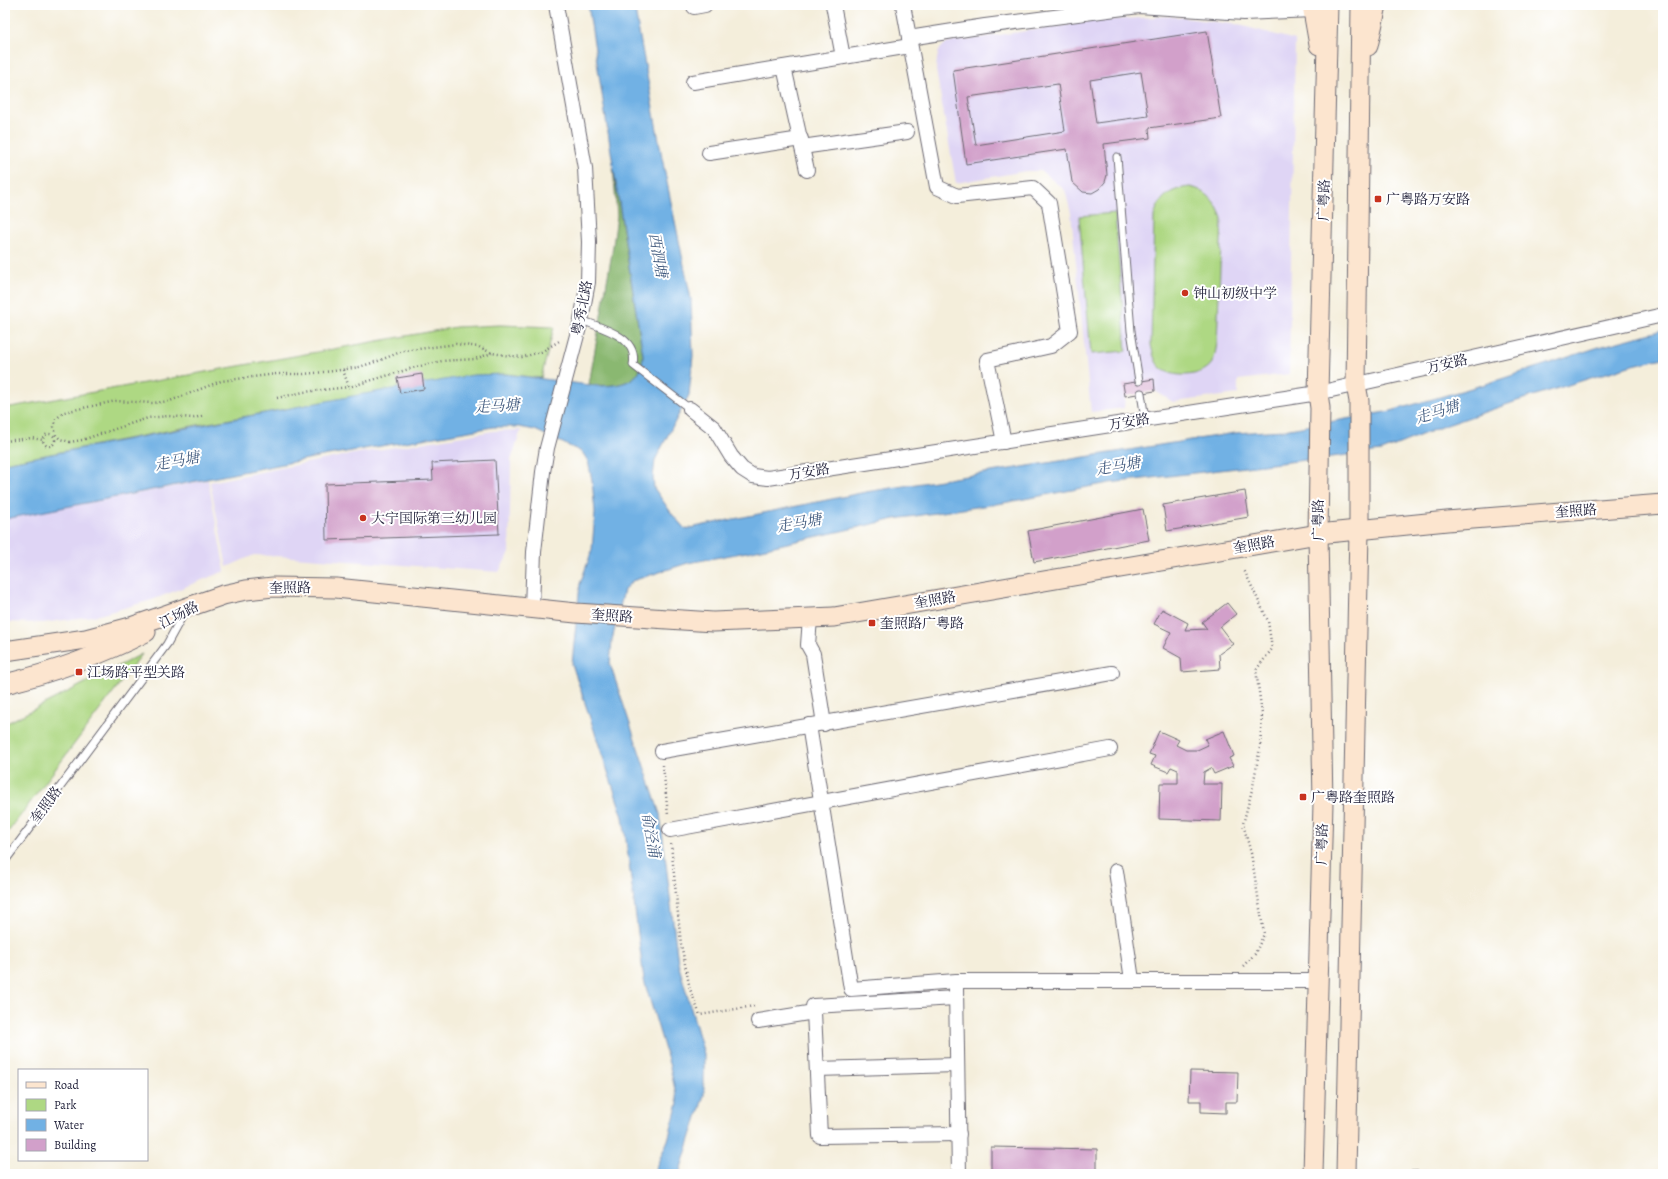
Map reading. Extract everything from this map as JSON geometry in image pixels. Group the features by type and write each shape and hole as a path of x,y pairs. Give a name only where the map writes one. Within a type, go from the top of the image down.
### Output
{"main road":[{"path":"1346,1174 1359,531 1357,393 1361,5"},
{"path":"1359,87 1377,5"},
{"name":"广粤路","path":"1313,1174 1323,803 1318,534 1319,400 1327,87 1318,7"},
{"name":"奎照路","path":"204,602 246,590 302,586 336,588 576,613 713,622 834,617 1318,534 1447,521 1663,504"},
{"name":"江场路","path":"5,684 75,664 124,643 204,602"},
{"name":"江场路","path":"5,652 86,639 131,627 204,602"}],"street":[{"name":"粤秀北路","path":"532,608 534,552 547,448 570,364 588,282 589,248 585,168 556,5"},
{"path":"833,5 843,57"},
{"path":"903,5 937,187 958,196 1033,188 1049,203 1070,331 1051,346 987,360 1004,442"},
{"path":"693,82 843,57 985,26 1139,6 1244,13 1318,7"},
{"path":"784,67 807,170"},
{"path":"709,153 907,132"},
{"name":"万安路","path":"690,409 714,428 731,456 742,469 753,476 768,478 1145,419 1319,400 1357,393 1663,315"},
{"path":"810,618 808,645 813,654 824,724"},
{"path":"662,751 1112,673"},
{"path":"809,726 851,988 956,981 1318,981"},
{"path":"670,830 1110,749"},
{"path":"1116,871 1132,980"},
{"path":"956,981 960,1174"},
{"path":"956,998 813,1006 820,1136 959,1134"},
{"path":"758,1021 814,1012"},
{"path":"817,1069 957,1065"}],"lane":[{"path":"1116,157 1131,331 1139,381"},
{"name":"万安路","path":"579,324 618,336 628,342 634,359 633,365 690,409"},
{"path":"1141,393 1145,419"},
{"name":"奎照路","path":"5,861 167,644 184,613"}],"path":[{"path":"43,440 45,445 51,446 55,442 54,427 56,419 64,412 116,401 153,403 170,401 221,382 236,379 277,374 304,374 343,370 378,361 403,351 431,346 456,344 479,347 492,353 511,356 531,355 541,352 579,324"},
{"path":"277,398 304,392 350,387 416,367 442,361 475,359 492,353"},
{"path":"343,370 350,387"},
{"path":"43,440 46,435 50,434 70,442 82,440 148,418 168,416 194,418 202,416"},
{"path":"5,441 31,438 43,440"},
{"path":"1229,980 1255,954 1264,934 1251,853 1243,824 1253,786 1260,747 1262,714 1256,670 1272,649 1268,621 1244,570"},
{"path":"662,751 681,944 690,989 700,1016"}],"shaded area":[{"name":"钟山初级中学","path":"1170,16 1239,25 1295,40 1289,374 1238,380 1238,394 1173,402 1155,391 1125,396 1124,408 1091,412 1071,213 1065,190 1041,171 1026,171 956,183 936,70 937,59 939,50 946,43 1093,21"},
{"name":"大宁国际第三幼儿园","path":"521,430 511,460 509,553 499,572 254,555 227,567 210,482 353,454 494,431"},
{"path":"208,480 225,571 152,600 99,615 43,623 5,622 5,519"}],"green space":[{"path":"613,167 643,356 642,366 632,379 617,385 598,385 589,384 617,216"},
{"path":"1190,187 1206,194 1214,202 1222,218 1217,342 1213,361 1207,368 1194,374 1178,375 1164,370 1157,364 1151,345 1154,216 1159,203 1167,195 1177,190"},
{"path":"1115,213 1126,351 1091,354 1079,216"},
{"path":"500,325 554,327 541,378 505,374 473,376 197,425 5,463 5,408 456,327"},
{"path":"142,654 5,836 5,724"}],"water":[{"path":"588,5 634,5 664,168 691,299 693,356 689,395 655,460 653,478 654,488 672,514 685,529 866,492 1235,433 1284,430 1391,411 1489,383 1599,347 1663,330 1663,358 1629,366 1517,401 1441,427 1382,451 1109,483 1003,503 895,519 752,551 688,563 632,581 624,590 612,640 610,664 660,814 678,963 704,1054 704,1095 679,1174 653,1174 668,1140 678,1103 670,1067 644,980 623,817 572,664 580,584 592,550 595,512 592,480 588,461 582,452 535,430 519,427 493,427 328,455 5,519 5,463 358,395 473,375 505,374 597,386 622,384 635,377 642,364 643,355"}],"building":[{"path":"1207,31 1221,118 1149,128 1150,138 1104,144 1107,175 1105,182 1099,189 1092,193 1083,192 1072,182 1067,149 966,164 953,70","holes":["1141,72 1148,116 1096,123 1090,80","1058,84 1065,131 976,145 968,97"]},
{"path":"422,374 424,389 400,393 397,378"},
{"path":"1154,379 1155,391 1125,396 1123,384"},
{"path":"495,460 499,534 326,540 325,484 433,480 432,463"},
{"path":"1245,491 1249,517 1167,531 1163,505"},
{"path":"1143,509 1149,540 1034,562 1028,531"},
{"path":"1227,603 1236,614 1220,627 1233,644 1219,654 1220,669 1182,672 1181,658 1163,648 1171,632 1154,624 1162,609 1188,623 1185,630 1207,629 1202,622"},
{"path":"1159,731 1179,740 1176,745 1186,750 1197,750 1208,745 1205,739 1224,731 1234,756 1229,758 1233,766 1214,774 1211,768 1204,772 1203,784 1222,784 1221,821 1159,819 1160,783 1178,783 1178,770 1171,767 1168,772 1151,765 1155,756 1149,754"},
{"path":"1190,1071 1238,1072 1237,1102 1226,1102 1226,1113 1201,1112 1201,1101 1189,1101"},
{"path":"991,1147 1097,1149 1097,1174 991,1174"},
{"path":"1457,1170 1458,1174 1411,1174 1411,1171"}],"place":[{"name":"广粤路万安路","path":"1378,199"},
{"name":"钟山初级中学","path":"1185,293"},
{"name":"大宁国际第三幼儿园","path":"363,518"},
{"name":"奎照路广粤路","path":"872,623"},
{"name":"江场路平型关路","path":"79,672"},
{"name":"广粤路奎照路","path":"1303,797"}],"water label":[{"name":"西泗塘","path":"658,255"},
{"name":"走马塘","path":"497,406"},
{"name":"走马塘","path":"1437,412"},
{"name":"走马塘","path":"177,461"},
{"name":"走马塘","path":"1118,466"},
{"name":"走马塘","path":"799,523"},
{"name":"俞泾浦","path":"651,835"}]}
